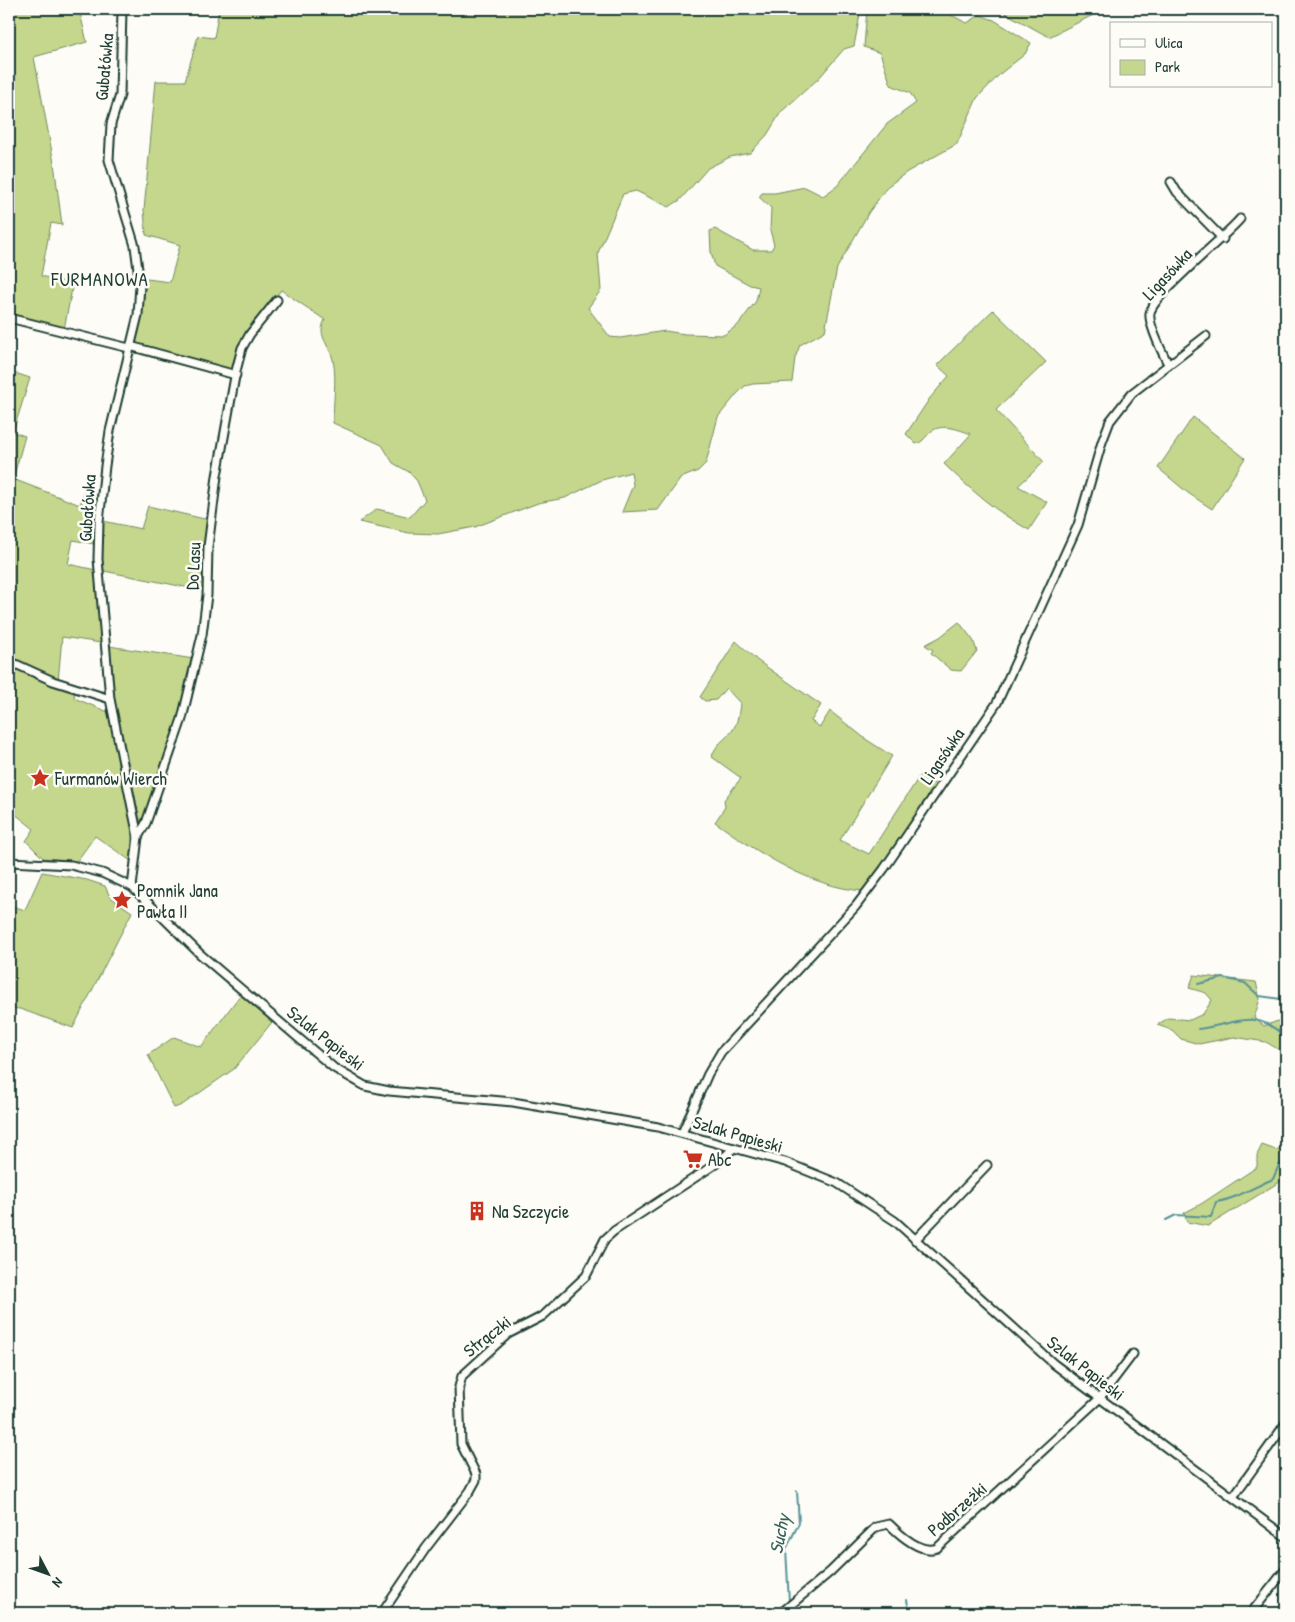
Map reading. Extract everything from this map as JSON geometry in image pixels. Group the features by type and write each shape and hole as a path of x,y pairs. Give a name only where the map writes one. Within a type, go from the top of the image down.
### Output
{"street":[{"name":"Gubałówka","path":"122,9 120,95 111,124 109,160 134,246 140,285 138,315 110,431 99,522 99,568 110,699 138,837 132,887"},
{"path":"1171,182 1177,192 1223,239"},
{"name":"Ligasówka","path":"1168,364 1151,323 1152,308 1163,294 1223,239 1240,219"},
{"name":"Do Lasu","path":"138,837 146,823 182,719 193,676 207,595 208,547 217,476 242,348 250,334 277,300"},
{"path":"9,318 236,375"},
{"name":"Ligasówka","path":"682,1133 708,1074 721,1052 860,901 997,703 1078,525 1110,421 1132,393 1206,336"},
{"path":"9,661 52,681 110,699"},
{"path":"9,862 71,864 102,873 132,887"},
{"name":"Szlak Papieski","path":"132,887 200,954 301,1041 334,1068 365,1086 389,1091 513,1102 606,1116 682,1133 784,1162 837,1183 887,1215 1054,1364 1286,1537"},
{"name":"Strączki","path":"382,1613 426,1548 470,1491 476,1480 476,1474 461,1444 459,1387 462,1376 508,1334 543,1316 586,1276 605,1239 614,1231 717,1164 734,1148"},
{"path":"916,1240 987,1165"},
{"name":"Podbrzeżki","path":"781,1613 836,1566 876,1527 889,1524 906,1539 925,1549 937,1548 1099,1399 1133,1354"},
{"path":"1233,1497 1286,1423"},
{"path":"1251,1613 1286,1569"}],"green space":[{"path":"9,9 79,9 87,42 34,57 54,163 62,225 51,223 41,276 73,284 64,329 9,316"},
{"path":"219,9 861,9 854,46 844,49 819,78 781,112 767,135 750,153 730,157 708,168 680,200 669,207 636,191 623,194 598,253 601,290 588,308 610,337 620,338 665,331 685,334 724,335 738,325 756,301 759,287 750,285 715,266 711,252 710,231 715,229 753,250 771,250 774,245 770,230 771,208 759,197 762,193 775,193 805,187 823,196 837,186 887,124 916,103 910,93 891,85 880,53 864,47 867,9 939,9 967,23 980,15 994,20 1031,43 1025,54 1001,73 977,98 957,144 907,172 888,186 869,212 837,268 825,331 800,345 795,358 792,382 745,386 718,417 706,463 698,471 681,478 658,510 622,512 633,485 631,472 602,480 565,498 538,503 475,527 438,534 409,533 359,522 377,509 410,517 425,500 417,481 409,472 393,463 382,445 333,423 334,368 333,360 322,331 325,320 281,290 249,332 233,379 132,352 147,279 170,282 180,245 146,235 144,210 156,81 185,81 198,36 214,38"},
{"path":"998,9 1099,9 1093,15 1049,37"},
{"path":"993,310 1046,362 996,410 1044,462 1018,486 1047,502 1029,530 984,500 944,464 971,434 946,427 932,431 921,442 916,444 906,434 930,398 949,376 937,365"},
{"path":"9,371 30,378 13,432 25,436 13,479 80,505 84,492 97,495 94,544 73,540 68,564 96,570 101,643 62,637 58,682 9,659"},
{"path":"1193,417 1245,458 1212,509 1188,493 1158,468"},
{"path":"148,506 209,520 205,591 104,571 102,559 103,521 141,529"},
{"path":"959,622 973,640 977,651 961,671 951,670 931,653 933,650 925,645 940,637"},
{"path":"736,641 758,661 821,705 811,721 820,727 830,711 867,740 892,756 840,840 869,854 921,774 936,785 886,863 864,891 824,883 804,876 785,867 715,822 725,807 724,800 741,778 712,757 718,745 734,728 740,703 726,688 716,700 705,701 700,697"},
{"path":"109,646 194,659 186,697 141,825 115,701"},
{"path":"9,665 75,691 74,698 108,712 132,826 131,861 95,836 77,861 43,858 26,841 34,829 9,809"},
{"path":"42,872 87,880 105,886 110,897 132,912 73,1028 20,1009 9,1008 9,905 25,910"},
{"path":"1194,975 1256,982 1260,999 1254,1018 1264,1026 1286,1018 1286,1054 1266,1042 1234,1037 1199,1044 1181,1039 1172,1030 1157,1025 1168,1018 1190,1020 1203,1014 1212,1000 1206,993 1189,988"},
{"path":"241,994 273,1021 234,1069 182,1105 174,1108 148,1055 174,1037 201,1047"},
{"path":"1262,1145 1276,1150 1286,1145 1286,1178 1208,1226 1187,1222 1184,1213 1257,1167 1257,1155"}],"waterway":[{"path":"1198,984 1223,978 1245,983 1259,996 1281,999 1286,1002"},
{"path":"1198,1029 1244,1020 1254,1020 1275,1028 1286,1038"},
{"path":"1166,1220 1176,1215 1211,1217 1216,1202 1238,1196 1273,1179 1279,1165 1286,1161"},
{"name":"Suchy","path":"789,1602 786,1549 799,1523 797,1491"},
{"path":"907,1600 909,1610 907,1613"}],"place":[{"name":"Furmanów Wierch","path":"40,778"},
{"name":"Pomnik Jana Pawła II","path":"122,900"},
{"name":"Abc","path":"693,1159"},
{"name":"Na Szczycie","path":"477,1211"}],"district":[{"name":"FURMANOWA","path":"100,279"}]}
